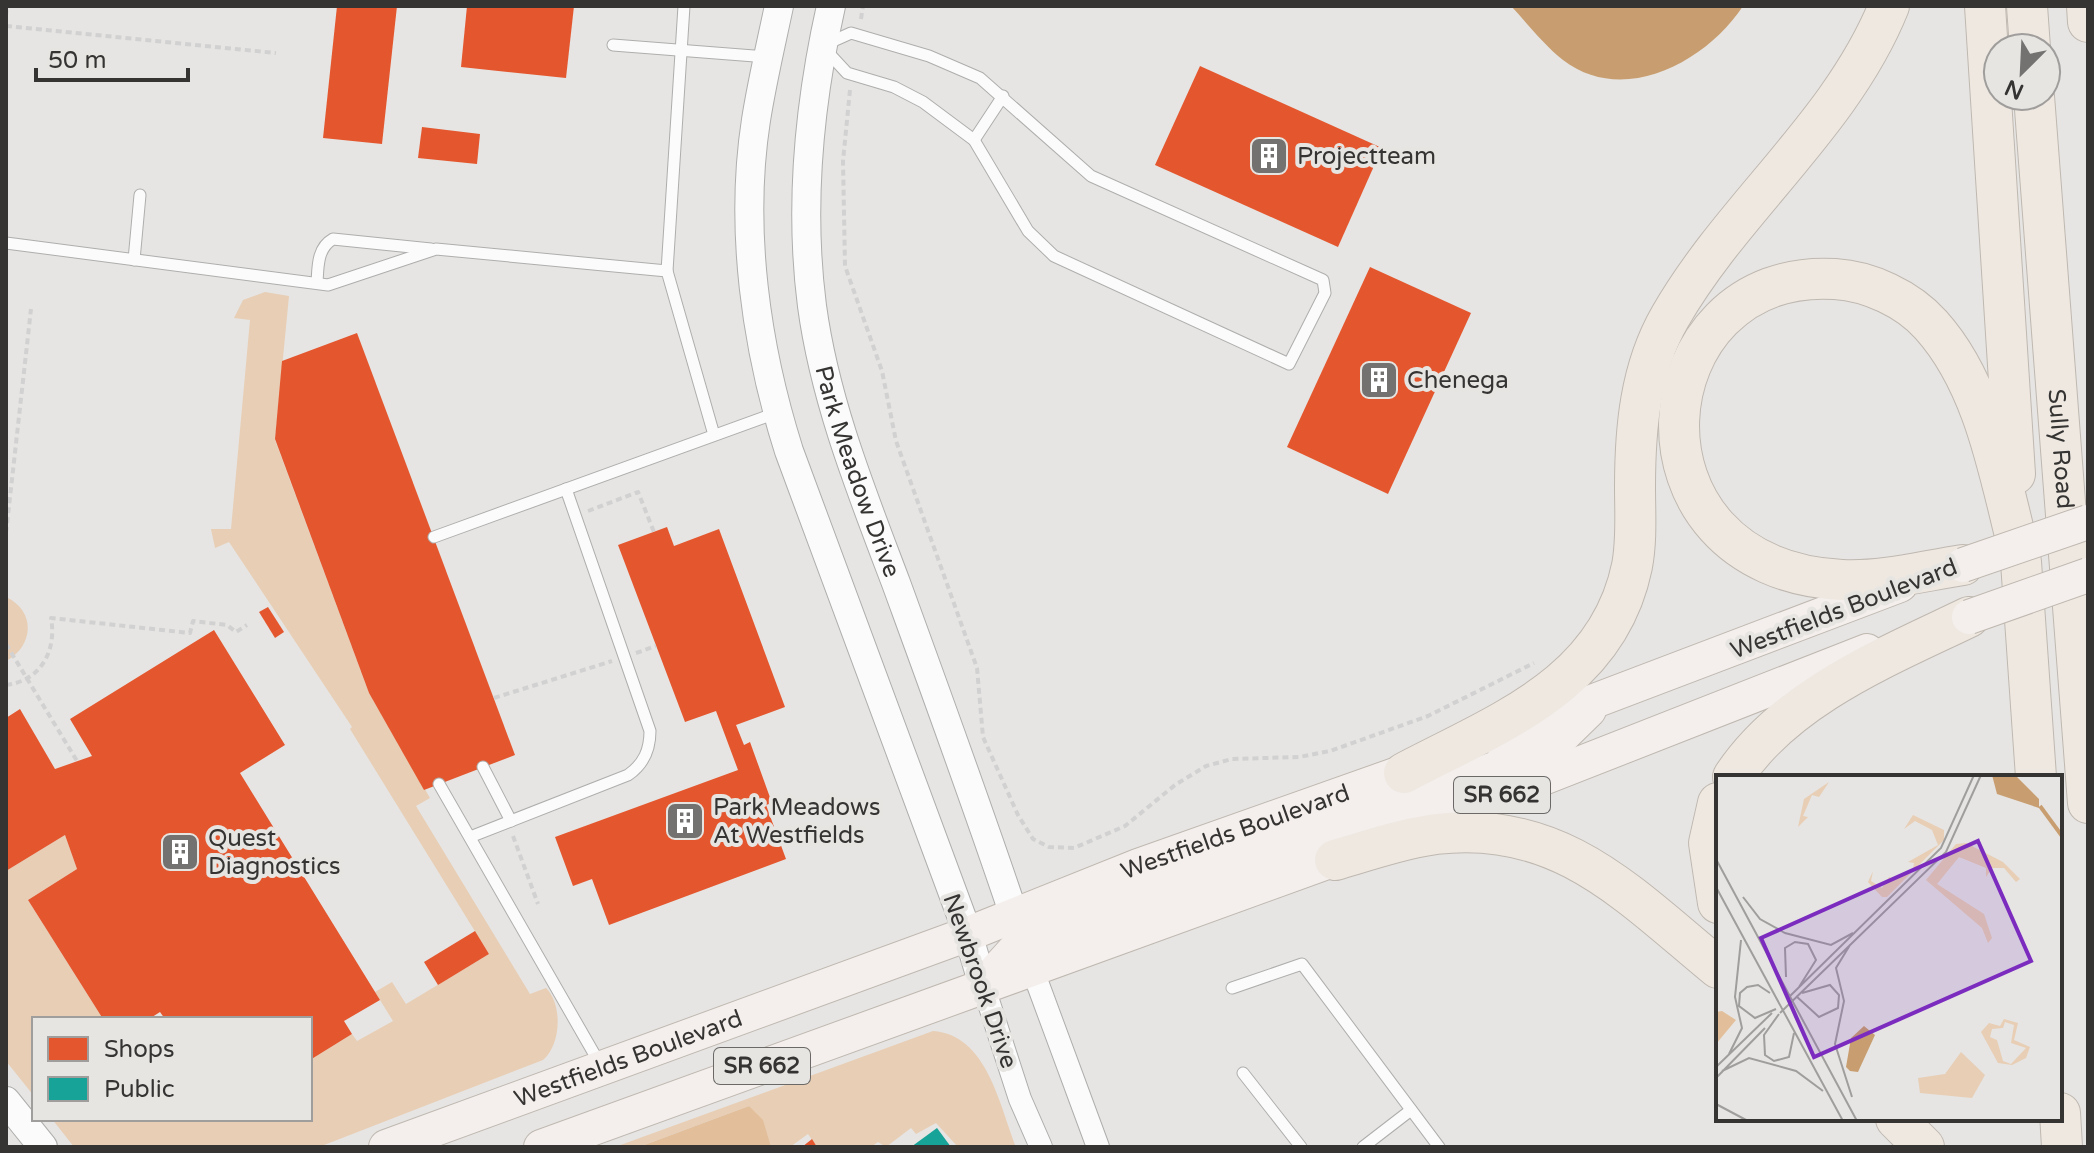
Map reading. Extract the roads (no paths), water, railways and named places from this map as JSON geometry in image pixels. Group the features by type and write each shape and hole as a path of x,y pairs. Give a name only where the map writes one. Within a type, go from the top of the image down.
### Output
{"highway":[{"path":"1404,773 1547,696 1601,640 1614,620 1632,565 1635,443 1640,403 1658,343 1698,272 1850,80 1889,6"},
{"path":"1985,6 2034,765"},
{"path":"2027,6 2029,32"},
{"path":"2087,6 2088,22"},
{"name":"Sully Road","path":"2035,112 2088,803"},
{"path":"1963,565 1881,579 1820,577 1748,553 1715,524 1691,489 1685,471 1677,410 1689,367 1727,315 1759,294 1821,278 1865,285 1911,307 1930,324 1964,376 1995,458 2020,555"},
{"path":"1735,775 1770,736 1855,671 1969,617"},
{"path":"1716,812 1709,843 1710,871 1716,895"},
{"path":"1335,860 1438,834 1494,834 1552,846 1605,876 1716,966"},
{"path":"1898,1121 1924,1147"},
{"path":"2060,1121 2062,1147"}],"main road":[{"name":"Westfields Boulevard","path":"541,1147 983,985 1023,943 1138,866 1404,773 1780,634 1869,596 2088,522"},
{"name":"Westfields Boulevard","path":"386,1147 968,934 1023,943 1335,860 1877,647 2088,575"},
{"path":"1023,943 1549,749 1600,700"}],"street":[{"path":"777,412 757,316 751,225 756,122 779,6"},
{"name":"Park Meadow Drive","path":"831,6 811,112 806,215 812,305 825,374 843,441 1023,943"},
{"name":"Newbrook Drive","path":"777,412 968,934 1020,1099 1041,1147"},
{"path":"1023,943 1098,1147"},
{"path":"6,1101 43,1147"}],"lane":[{"path":"684,6 667,271 714,435"},
{"path":"851,33 858,34 959,67 1003,96 1091,176 1323,280 1325,293 1289,364 1054,256 1028,231 974,140 923,102 894,87 847,73 822,46 851,33"},
{"path":"613,45 768,57"},
{"path":"974,140 1003,96"},
{"path":"134,260 140,195"},
{"path":"317,283 323,247 333,239 667,271"},
{"path":"6,243 328,285 436,249"},
{"path":"434,537 777,412"},
{"path":"470,837 516,825 628,775 643,761 650,731 630,655 566,489"},
{"path":"483,767 516,825"},
{"path":"439,784 602,1067"},
{"path":"1232,988 1302,964 1439,1147"},
{"path":"1243,1073 1301,1147"},
{"path":"1363,1147 1411,1110"}],"place":[{"name":"Projectteam","path":"1269,156"},
{"name":"Chenega","path":"1379,380"},
{"name":"Park Meadows At Westfields","path":"685,821"},
{"name":"Quest Diagnostics","path":"180,852"}]}
